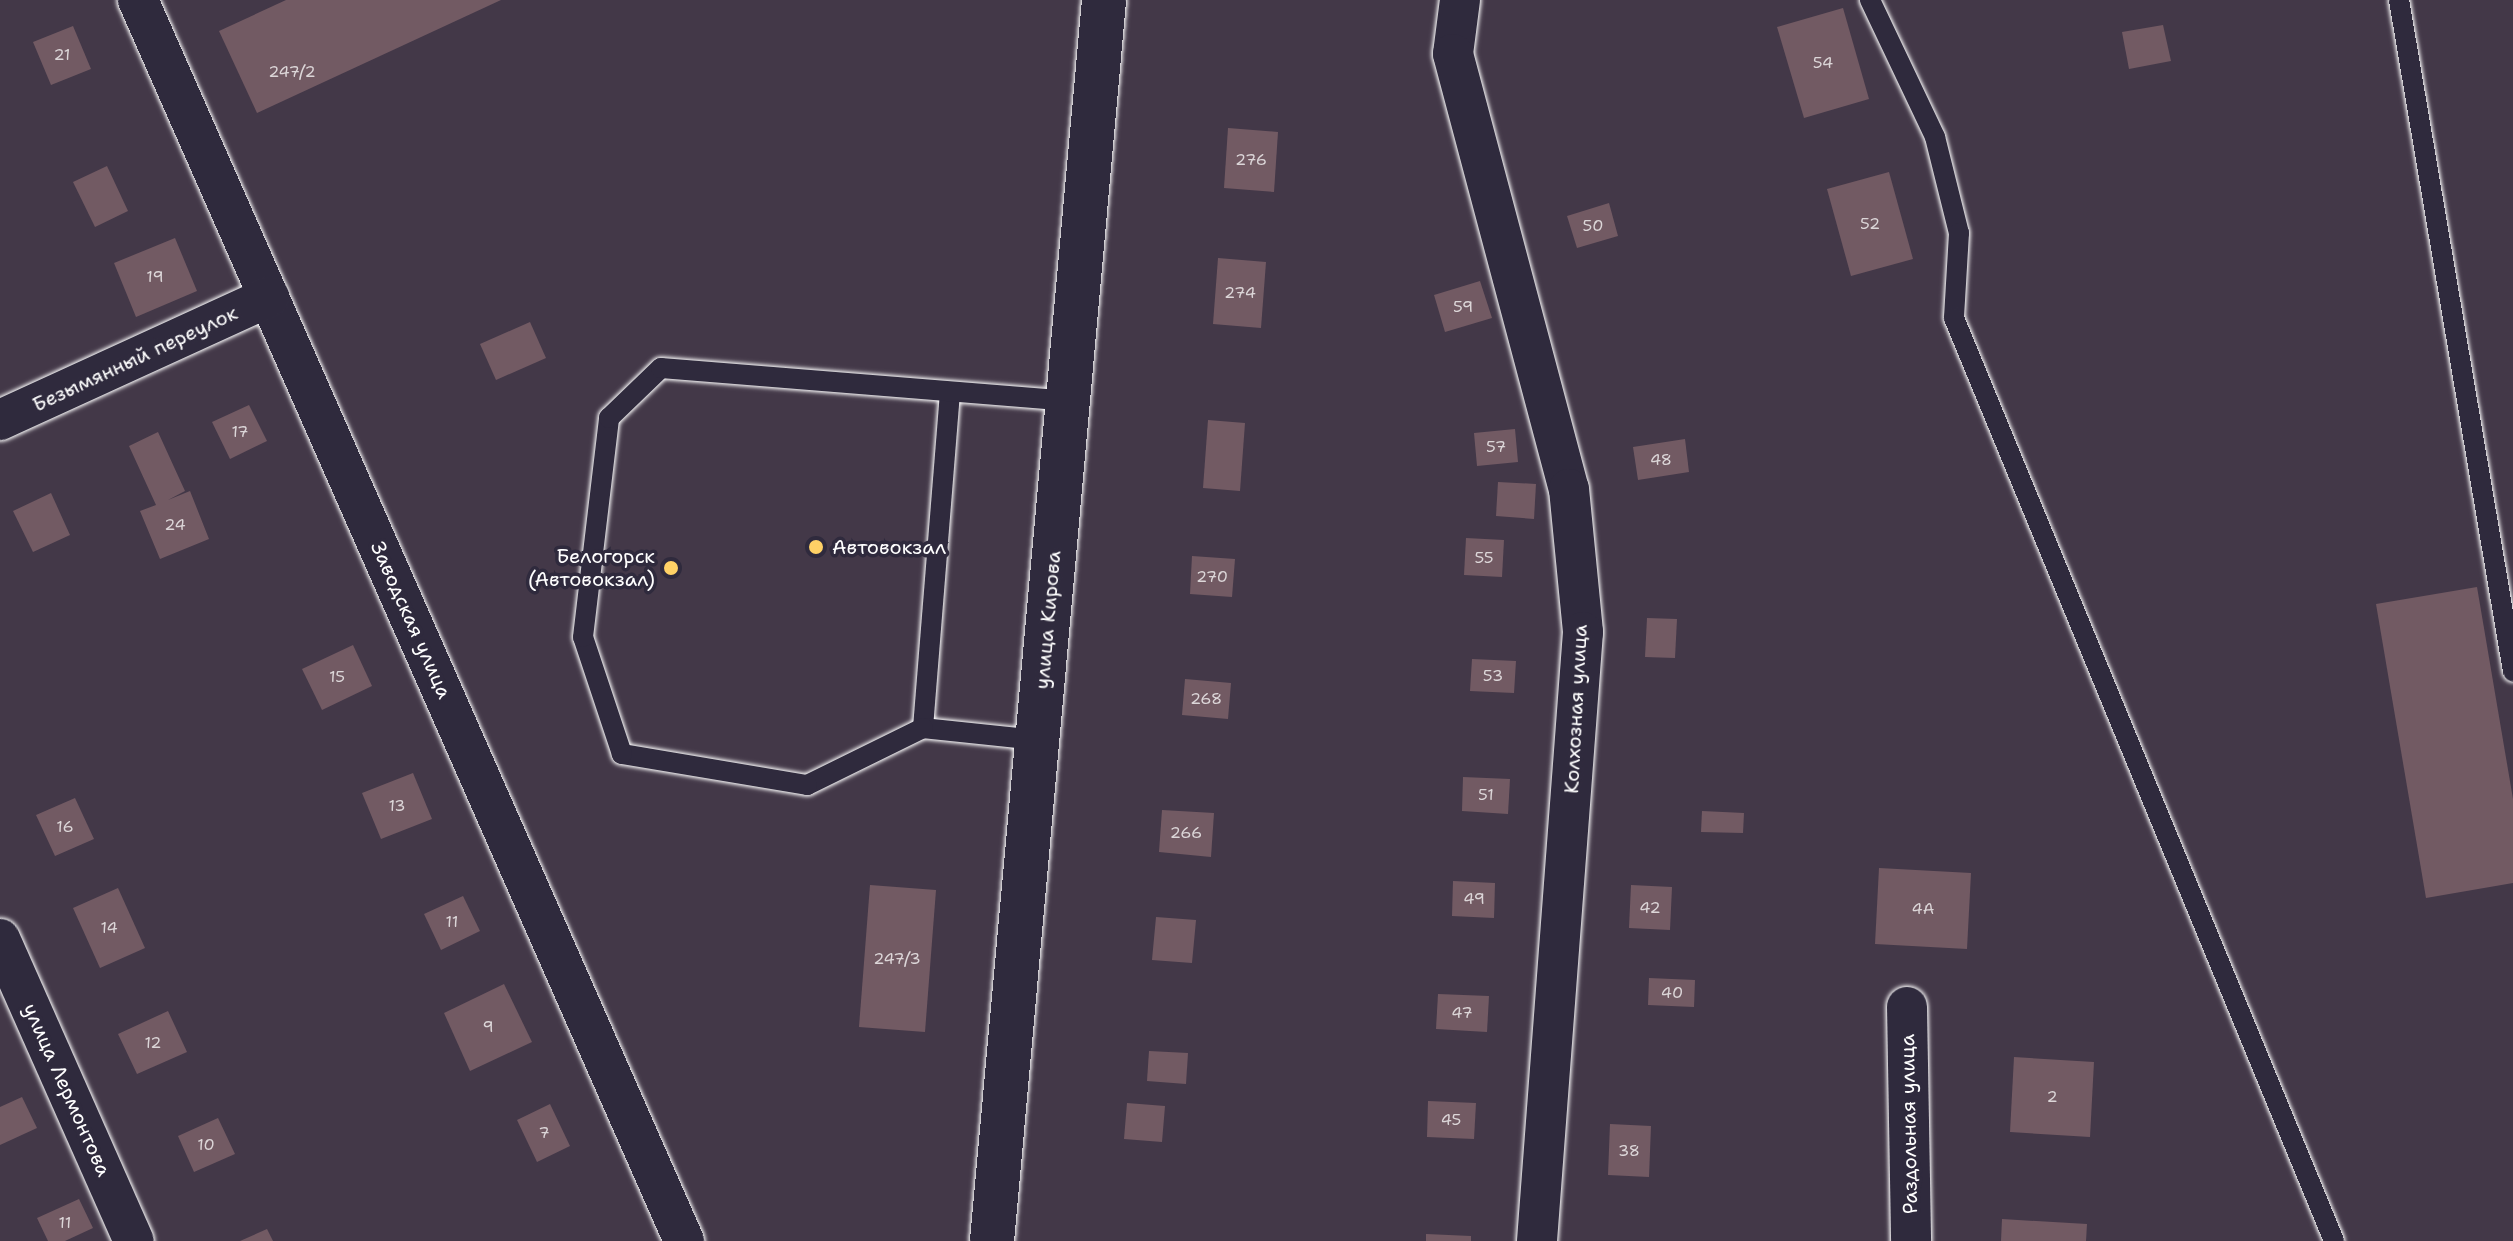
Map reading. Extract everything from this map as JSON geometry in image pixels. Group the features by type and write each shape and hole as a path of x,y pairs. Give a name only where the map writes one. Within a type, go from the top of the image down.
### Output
{"main road":[{"name":"улица Кирова","path":"992,1241 1104,0"}],"street":[{"name":"Заводская улица","path":"138,0 684,1241"},
{"name":"Колхозная улица","path":"1460,0 1453,54 1569,489 1583,632 1537,1241"},
{"name":"Безымянный переулок","path":"0,420 269,297"},
{"name":"улица Лермонтова","path":"0,939 134,1241"},
{"name":"Раздольная улица","path":"1907,1007 1911,1241"}],"lane":[{"path":"1870,0 1935,137 1959,233 1954,318 2334,1241"},
{"path":"2399,0 2513,671"},
{"path":"1037,740 923,728 807,785 622,754 583,637 609,418 661,368 1068,401"},
{"path":"923,728 950,393"}],"building":[{"path":"286,0 501,0 257,113 219,31"},
{"path":"1843,8 1869,99 1804,118 1777,27"},
{"path":"2163,25 2171,61 2129,69 2122,32"},
{"path":"73,26 91,69 51,85 33,42"},
{"path":"1228,128 1278,132 1274,192 1224,188"},
{"path":"107,166 128,211 95,227 73,182"},
{"path":"1889,172 1913,259 1851,276 1827,189"},
{"path":"1609,203 1618,236 1577,248 1567,216"},
{"path":"175,238 197,291 136,317 114,263"},
{"path":"1218,258 1266,262 1261,328 1213,324"},
{"path":"1480,281 1492,318 1445,332 1434,295"},
{"path":"530,322 546,358 496,380 480,344"},
{"path":"249,405 267,441 230,459 212,422"},
{"path":"1208,420 1245,423 1240,491 1203,488"},
{"path":"1515,429 1518,462 1477,466 1474,433"},
{"path":"158,432 185,491 168,500 190,491 209,539 160,559 140,511 156,505 129,446"},
{"path":"1685,439 1689,472 1638,480 1633,447"},
{"path":"1498,482 1536,484 1534,519 1496,516"},
{"path":"51,493 70,535 33,552 13,511"},
{"path":"1466,538 1504,540 1502,577 1464,575"},
{"path":"1192,556 1235,559 1232,597 1190,594"},
{"path":"2477,587 2513,799 2513,883 2426,898 2376,604"},
{"path":"1647,618 1677,619 1675,658 1645,657"},
{"path":"353,645 372,686 322,710 302,669"},
{"path":"1472,659 1516,661 1514,693 1470,691"},
{"path":"1185,679 1231,683 1228,719 1182,715"},
{"path":"413,773 432,819 381,839 362,793"},
{"path":"1463,777 1510,779 1508,814 1462,811"},
{"path":"75,798 94,839 55,856 36,815"},
{"path":"1162,810 1214,813 1211,857 1159,852"},
{"path":"1702,811 1744,813 1743,833 1701,832"},
{"path":"1879,868 1971,873 1967,949 1875,944"},
{"path":"1453,881 1495,883 1494,918 1452,916"},
{"path":"870,885 936,890 925,1032 859,1027"},
{"path":"1631,885 1672,887 1670,930 1629,928"},
{"path":"118,888 145,948 100,968 73,908"},
{"path":"463,896 480,931 441,950 424,914"},
{"path":"1156,917 1196,920 1192,963 1152,960"},
{"path":"1649,978 1695,980 1694,1007 1648,1005"},
{"path":"504,984 532,1042 470,1071 444,1013"},
{"path":"1438,994 1489,996 1487,1032 1436,1029"},
{"path":"168,1011 187,1052 137,1074 118,1034"},
{"path":"1149,1051 1188,1053 1186,1084 1147,1081"},
{"path":"2014,1057 2094,1062 2090,1137 2010,1132"},
{"path":"22,1097 37,1128 0,1145 0,1107"},
{"path":"1428,1101 1476,1103 1474,1139 1427,1137"},
{"path":"1127,1103 1165,1106 1162,1142 1124,1139"},
{"path":"550,1104 570,1146 537,1162 517,1120"},
{"path":"218,1118 235,1154 194,1172 178,1136"},
{"path":"1610,1124 1651,1126 1649,1177 1608,1175"},
{"path":"79,1199 93,1228 65,1241 48,1241 37,1218"},
{"path":"2002,1219 2087,1224 2086,1241 2001,1241"},
{"path":"267,1229 273,1241 240,1241"},
{"path":"1426,1234 1471,1236 1471,1241 1426,1241"}],"place":[{"name":"Автовокзал","path":"816,547"},
{"name":"Белогорск (Автовокзал)","path":"671,568"}]}
